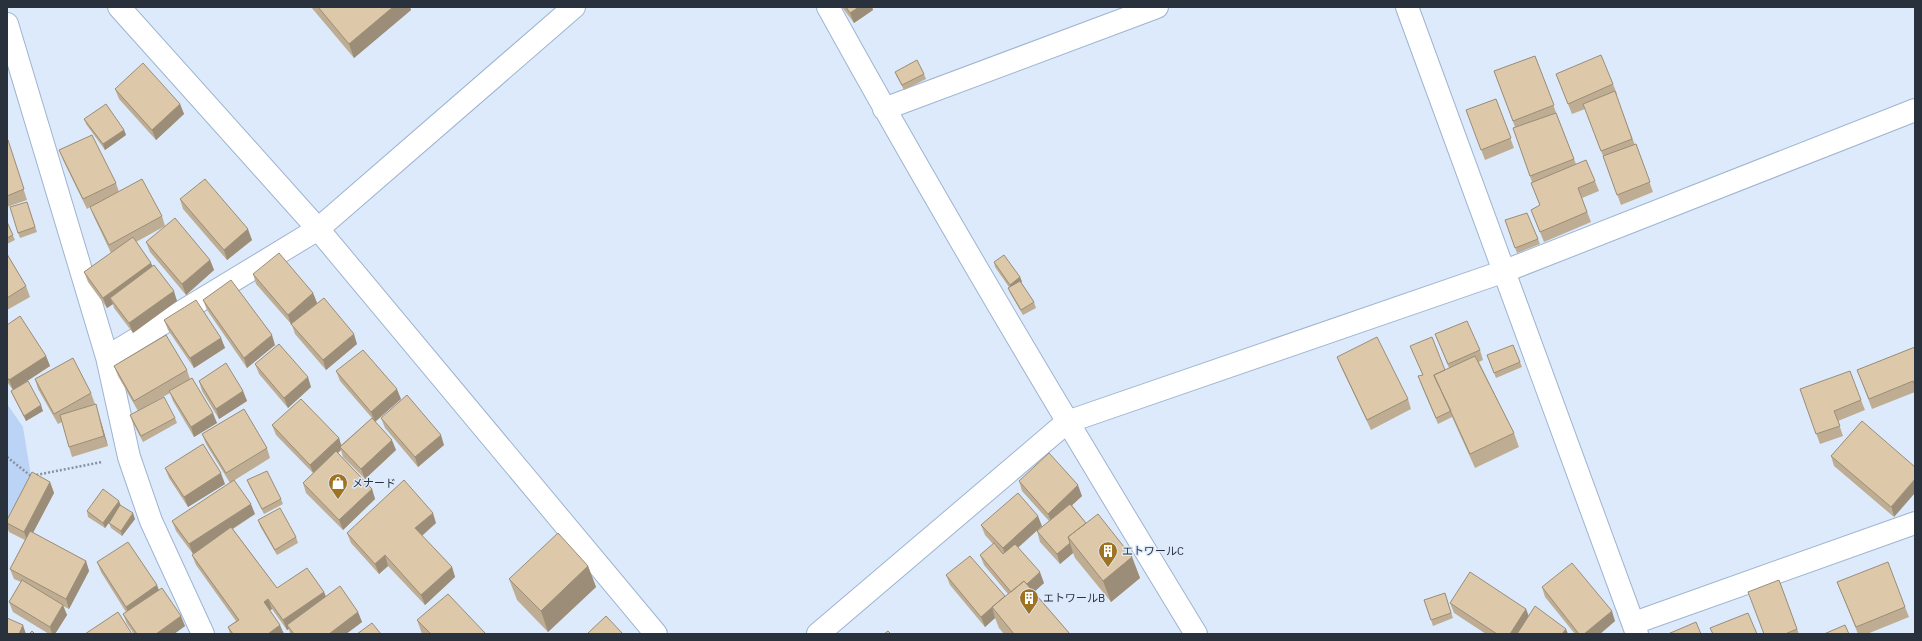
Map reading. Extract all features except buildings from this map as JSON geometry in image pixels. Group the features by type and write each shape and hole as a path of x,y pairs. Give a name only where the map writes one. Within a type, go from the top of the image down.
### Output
{"street":[{"path":"119,7 318,229 656,634"},
{"path":"107,358 318,229 574,7"},
{"path":"828,7 884,109 1067,422 1196,634"},
{"path":"884,109 1157,7"},
{"path":"1407,7 1636,629 1915,523"},
{"path":"7,24 107,358 129,457 151,521 203,634"},
{"path":"818,634 1067,422 1505,271 1915,110"}],"path":[{"path":"7,457 31,476 129,457"}],"shaded area":[{"path":"7,404 23,427 31,476 7,529"}],"place":[{"name":"メナード","path":"338,500"},
{"name":"エトワールC","path":"1108,568"},
{"name":"エトワールB","path":"1029,615"}]}
